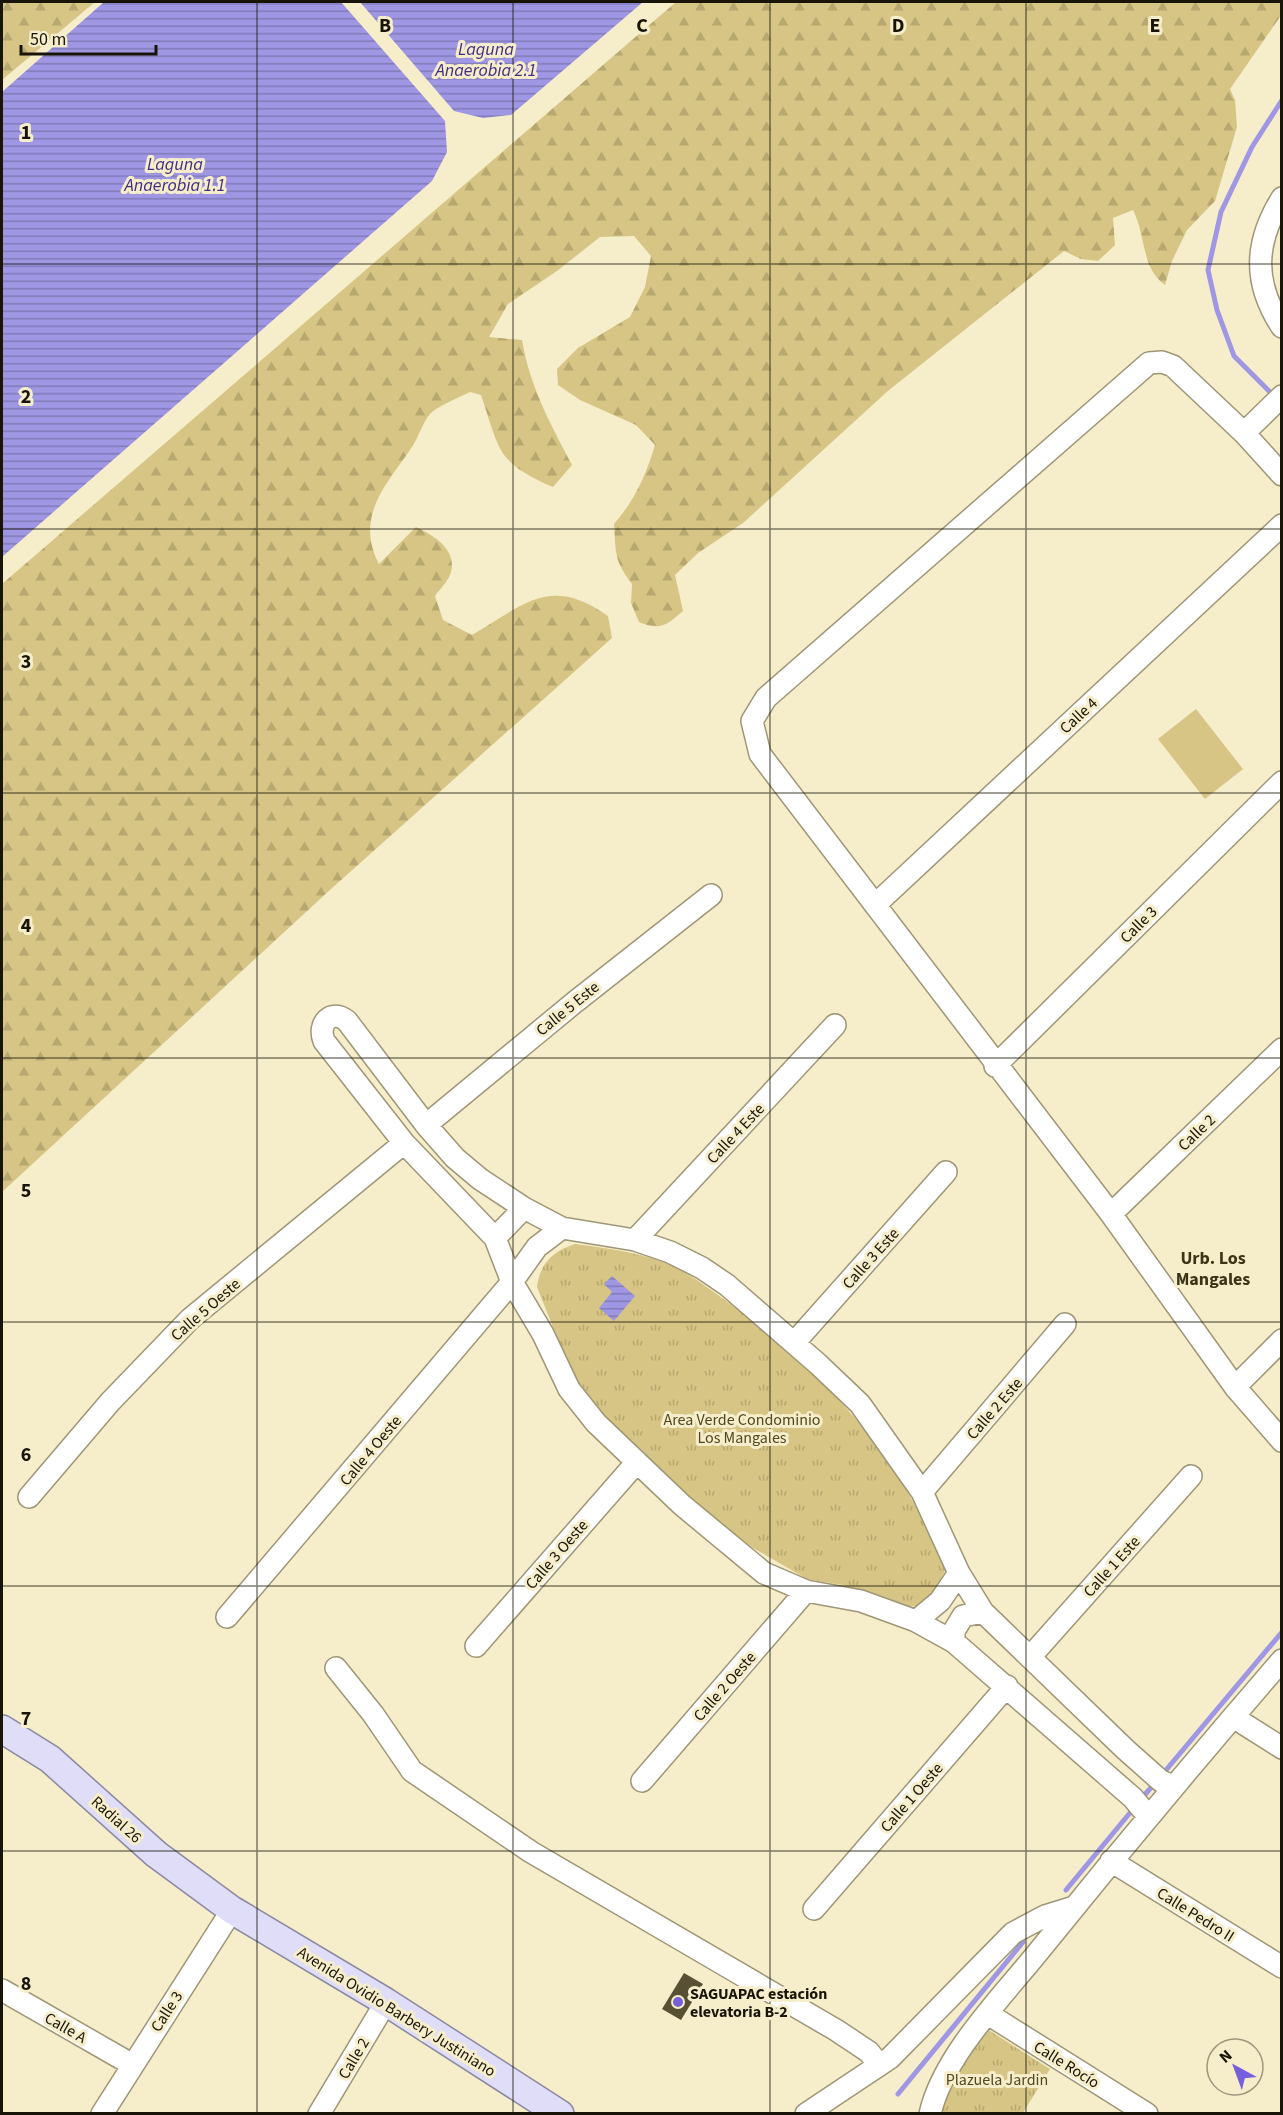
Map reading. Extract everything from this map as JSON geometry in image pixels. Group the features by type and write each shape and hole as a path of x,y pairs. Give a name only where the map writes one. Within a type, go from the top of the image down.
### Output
{"main road":[{"name":"Radial 26","path":"2,1729 50,1759 156,1854 232,1910"},
{"name":"Avenida Ovidio Barbery Justiniano","path":"232,1910 386,2002 560,2114"}],"street":[{"path":"1281,198 1264,231 1259,274 1269,308 1281,327"},
{"path":"1281,475 1244,433 1173,366 1162,362 1149,363 766,698 752,721 760,754 995,1066 1111,1214 1235,1387 1281,1441"},
{"path":"1244,433 1281,396"},
{"name":"Calle 4","path":"875,905 1281,525"},
{"name":"Calle 3","path":"995,1066 1281,782"},
{"name":"Calle 5 Este","path":"426,1125 575,1002 711,895"},
{"path":"1140,1807 1008,1686 954,1642 916,1621 861,1601 806,1591 764,1573 736,1552 596,1423 569,1389 543,1334 512,1282 495,1238 404,1143 324,1041 321,1029 327,1019 338,1015 347,1021 426,1125 455,1158 480,1179 524,1208 562,1228 635,1240 670,1252 702,1268 727,1285 794,1343 860,1404 922,1492 959,1574 983,1612 1162,1780"},
{"name":"Calle 4 Este","path":"635,1240 835,1025"},
{"name":"Calle 2","path":"1111,1214 1281,1049"},
{"name":"Calle 5 Oeste","path":"29,1497 110,1402 190,1319 404,1143"},
{"name":"Calle 3 Este","path":"794,1343 946,1172"},
{"path":"495,1238 524,1208"},
{"name":"Calle 4 Oeste","path":"228,1617 512,1282 537,1246 562,1228"},
{"name":"Calle 2 Este","path":"922,1492 1065,1324"},
{"path":"1235,1387 1281,1340"},
{"name":"Calle 3 Oeste","path":"476,1646 637,1462"},
{"name":"Calle 1 Este","path":"1030,1656 1191,1476"},
{"path":"916,1621 940,1601 959,1574"},
{"name":"Calle 2 Oeste","path":"642,1781 806,1591"},
{"path":"954,1642 954,1630 963,1616 972,1612 983,1612"},
{"path":"930,2114 933,2101 954,2059 1111,1861 1140,1807 1162,1780 1233,1717 1281,1660"},
{"path":"336,1668 373,1714 412,1771 531,1852 836,2030 869,2052 879,2065"},
{"name":"Calle 1 Oeste","path":"814,1909 1008,1686"},
{"path":"1233,1717 1281,1748"},
{"name":"Calle Pedro II","path":"1111,1861 1281,1967"},
{"path":"806,2114 890,2058 1012,1933 1045,1916 1074,1907"},
{"name":"Calle 3","path":"102,2114 131,2064 232,1910"},
{"name":"Calle A","path":"2,1990 131,2064"},
{"name":"Calle 2","path":"319,2114 386,2002"},
{"name":"Calle Rocío","path":"988,2014 1147,2114"}],"green space":[{"path":"2,2 95,2 2,80"},
{"path":"676,2 1281,2 1282,14 1230,89 1235,100 1237,127 1215,201 1187,230 1172,261 1165,285 1152,270 1133,210 1113,218 1115,245 1098,261 1081,259 1064,251 889,390 743,523 698,553 675,575 683,611 663,625 652,626 639,622 631,603 632,584 617,556 614,524 639,487 655,445 636,425 580,400 558,385 557,369 578,348 630,317 645,287 651,256 634,236 600,237 557,271 508,304 489,337 522,340 536,389 572,465 553,487 520,470 510,462 497,442 481,395 470,392 437,408 427,417 412,447 377,501 370,531 372,547 379,564 416,527 442,544 450,556 451,572 435,596 443,620 472,635 523,605 538,598 553,596 570,597 608,616 612,638 331,889 2,1192 2,584"},
{"path":"1196,709 1243,769 1205,799 1158,739"},
{"name":"Area Verde Condominio Los Mangales","path":"575,1244 645,1256 685,1273 762,1328 817,1377 866,1432 908,1492 945,1571 935,1590 917,1606 902,1607 843,1585 807,1579 729,1534 604,1422 576,1385 537,1287 541,1271 549,1259 560,1250"},
{"name":"Plazuela Jardin","path":"987,2029 1050,2069 1023,2113 940,2114 945,2095"}],"water":[{"name":"Laguna Anaerobia 1.1","path":"104,2 341,2 445,121 447,152 432,181 2,557 2,92"},
{"name":"Laguna Anaerobia 2.1","path":"360,2 643,2 511,115 483,118 454,111"},
{"path":"612,1276 635,1296 614,1321 599,1308 612,1292 604,1284"}],"building":[{"path":"684,1973 703,1984 681,2020 662,2009"}],"waterway":[{"path":"1274,396 1234,356 1217,310 1208,270 1221,212 1252,147 1282,100"},
{"path":"1161,1776 1282,1632"},
{"path":"1141,1799 1155,1783"},
{"path":"1066,1890 1134,1808"},
{"path":"898,2094 1023,1942"}],"place":[{"name":"SAGUAPAC estación elevatoria B-2","path":"678,2002"}],"district":[{"name":"Urb. Los Mangales","path":"1213,1268"}]}
